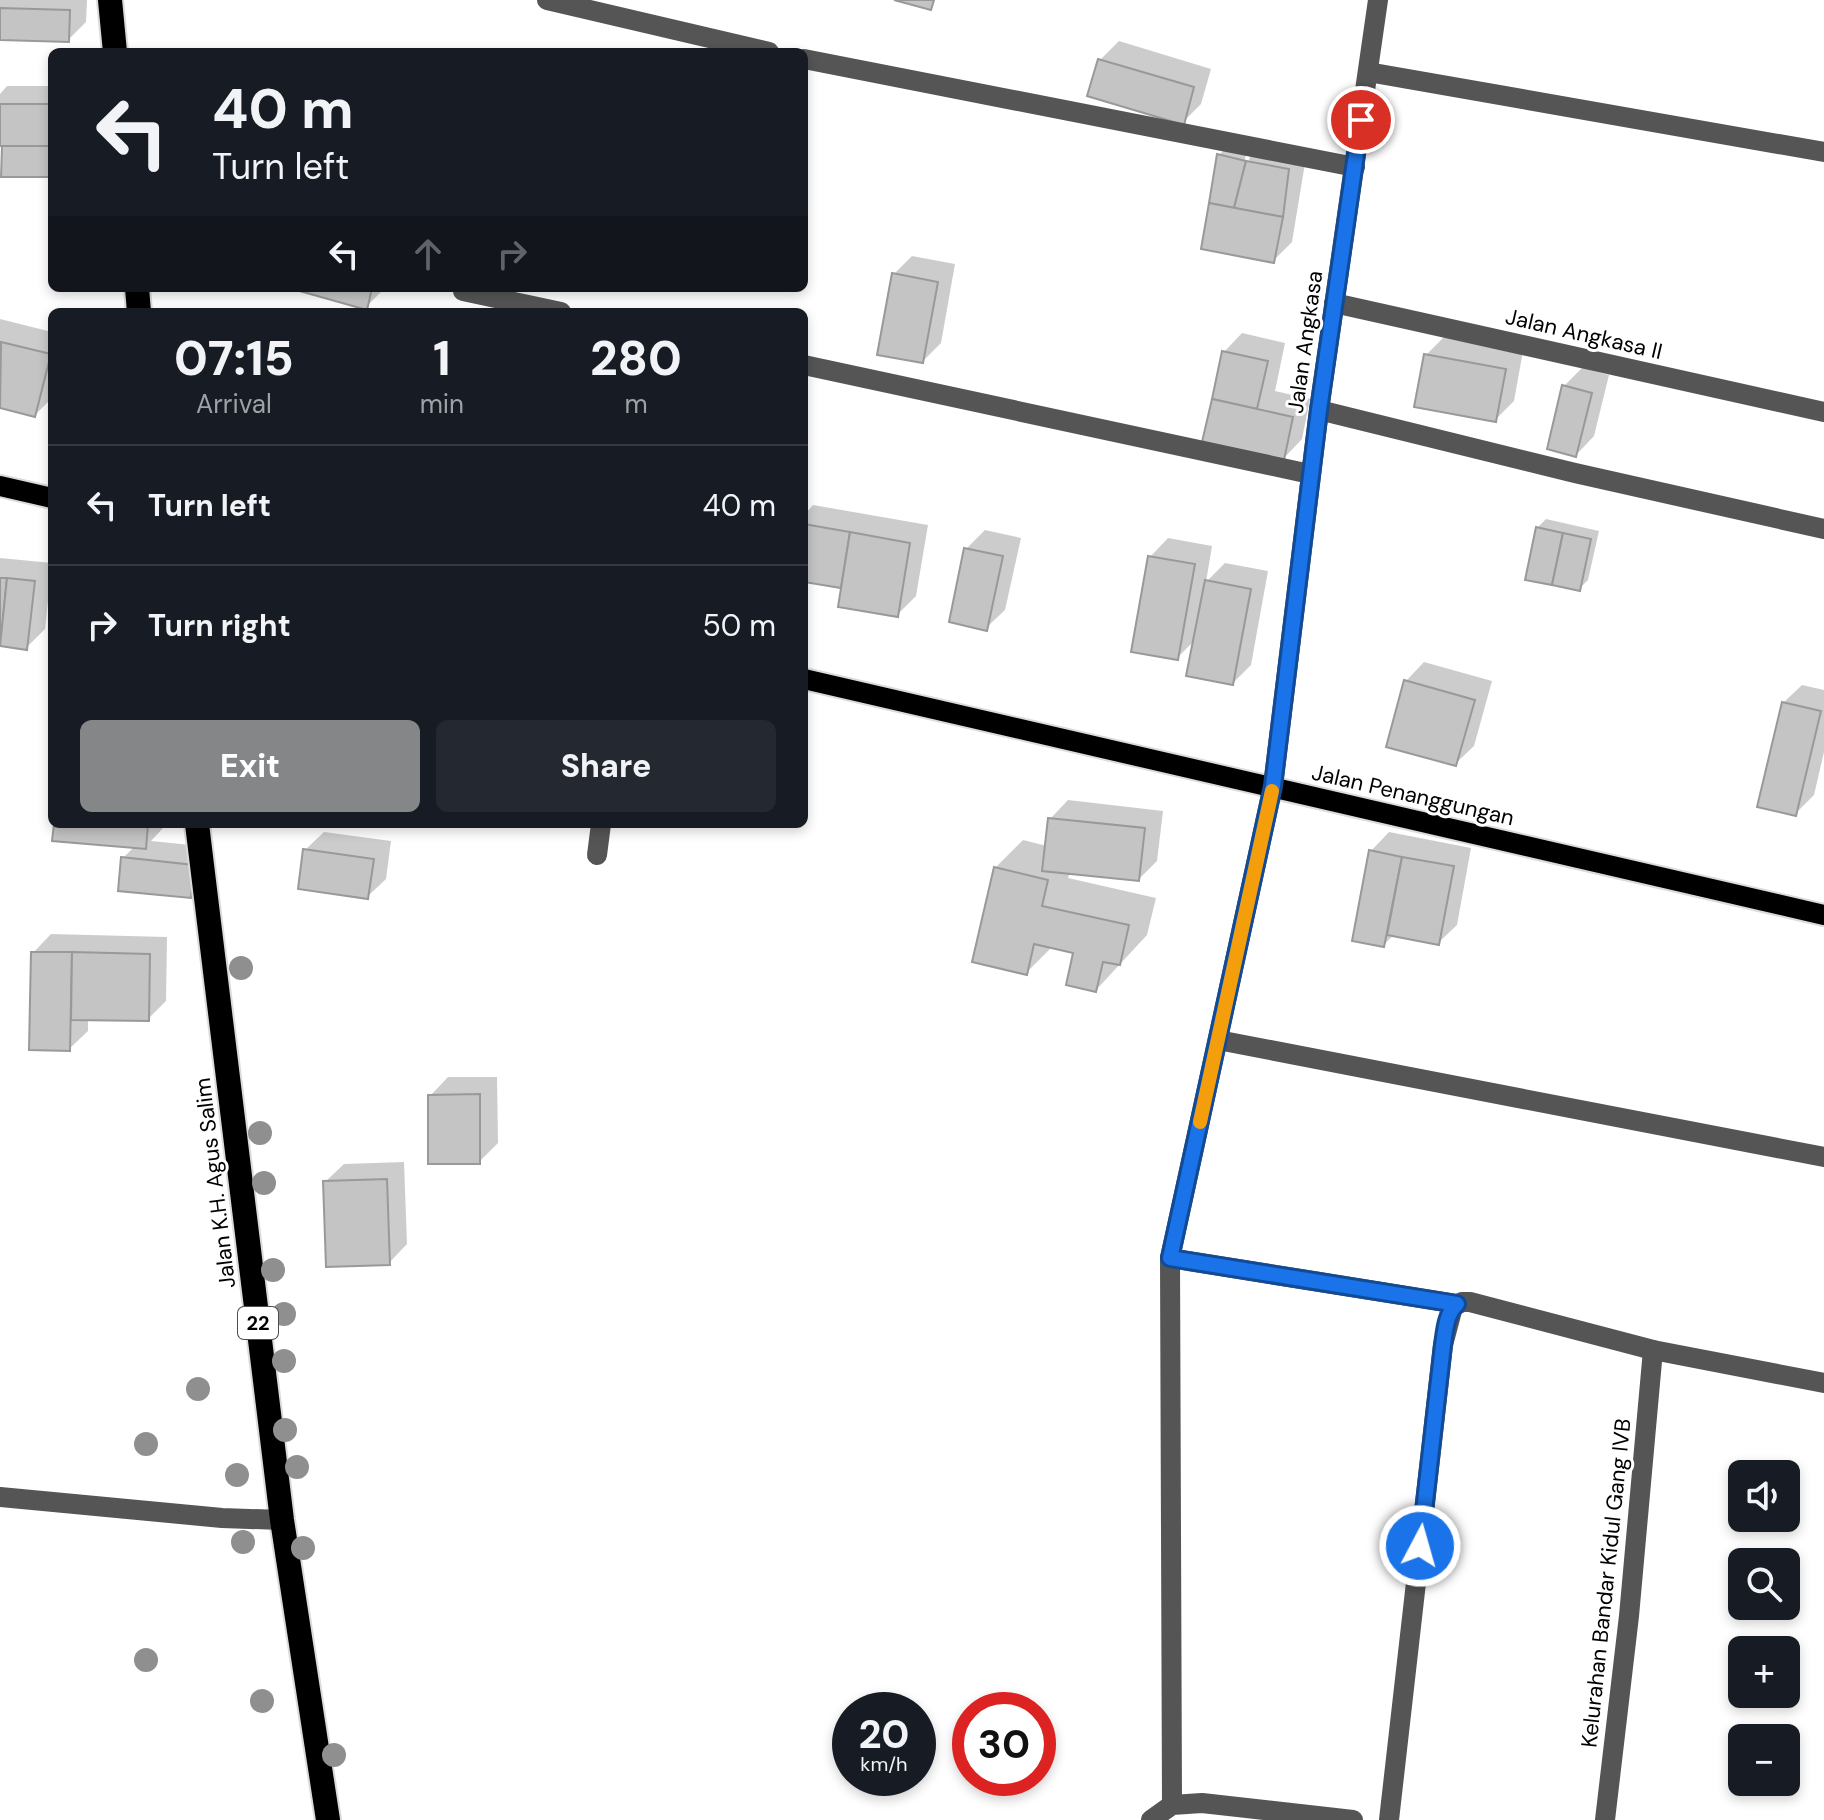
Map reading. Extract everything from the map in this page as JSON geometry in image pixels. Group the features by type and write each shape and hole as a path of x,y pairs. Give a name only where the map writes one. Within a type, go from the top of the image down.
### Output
{"highway":[{"path":"110,0 115,48"},
{"name":"Jalan K.H. Agus Salim","path":"197,828 282,1520 328,1820"}],"main road":[{"path":"0,486 48,497"},
{"name":"Jalan Penanggungan","path":"808,680 1824,915"}],"street":[{"path":"547,0 752,48"},
{"name":"Jalan Angkasa","path":"1172,1805 1170,1258 1273,786 1310,474 1378,0"},
{"path":"808,60 1355,167"},
{"path":"1368,72 1824,152"},
{"path":"468,292 542,308"},
{"name":"Jalan Angkasa II","path":"1334,303 1824,412"},
{"path":"808,366 1310,474"},
{"path":"1319,410 1575,473 1824,529"},
{"path":"597,855 600,828"},
{"path":"1218,1040 1824,1157"},
{"path":"1170,1258 1457,1304 1470,1302 1653,1350 1824,1383"},
{"path":"1389,1820 1443,1345 1448,1320 1457,1304"},
{"name":"Kelurahan Bandar Kidul Gang IVB","path":"1605,1820 1629,1616 1653,1350"},
{"path":"0,1497 222,1518 282,1520"},
{"path":"1151,1820 1172,1805 1202,1803 1353,1820"}],"building":[{"path":"894,0 934,0 931,10"},
{"path":"0,8 70,10 69,42 0,40"},
{"path":"1098,59 1194,87 1184,125 1087,96"},
{"path":"0,104 48,104 48,146 0,146"},
{"path":"2,146 48,146 48,177 1,177"},
{"path":"1217,154 1246,161 1234,208 1209,203"},
{"path":"1246,161 1289,169 1283,217 1234,208"},
{"path":"1209,203 1283,217 1274,263 1201,249"},
{"path":"892,273 938,282 923,363 877,355"},
{"path":"303,292 371,292 367,308"},
{"path":"1,342 48,353 48,366 35,417 0,408"},
{"path":"1222,351 1268,361 1257,409 1212,399"},
{"path":"1424,354 1506,369 1496,422 1414,407"},
{"path":"1562,385 1592,393 1576,457 1547,449"},
{"path":"1212,399 1293,417 1284,460 1202,442"},
{"path":"808,525 850,532 841,588 808,583"},
{"path":"1536,527 1563,533 1552,585 1525,580"},
{"path":"850,532 910,543 898,617 838,607"},
{"path":"1563,533 1591,539 1580,591 1552,585"},
{"path":"964,548 1003,556 987,631 949,622"},
{"path":"1148,556 1195,564 1178,660 1131,652"},
{"path":"0,578 7,578 1,638 0,638"},
{"path":"7,578 35,581 27,650 0,646"},
{"path":"1205,580 1251,589 1233,685 1186,676"},
{"path":"1404,680 1475,700 1456,766 1386,747"},
{"path":"1782,702 1821,711 1796,816 1757,807"},
{"path":"1048,818 1145,828 1139,881 1042,871"},
{"path":"54,828 148,828 146,849 52,841"},
{"path":"303,849 374,859 368,899 298,889"},
{"path":"1369,850 1402,857 1384,947 1352,941"},
{"path":"121,857 194,865 191,898 118,891"},
{"path":"1402,857 1454,866 1439,945 1387,935"},
{"path":"994,867 1048,880 1042,906 1129,925 1120,965 1103,962 1096,992 1066,985 1073,953 1034,944 1027,975 972,962"},
{"path":"31,952 72,952 70,1051 29,1050"},
{"path":"72,952 150,954 149,1021 71,1020"},
{"path":"480,1094 480,1164 428,1164 428,1095"},
{"path":"387,1179 390,1265 326,1267 323,1181"}],"slow traffic":[{"path":"1200,1122 1272,791"}],"route":[{"path":"1361,120 1319,410 1273,786 1170,1258 1457,1304 1448,1320 1443,1345 1420,1546"}]}
